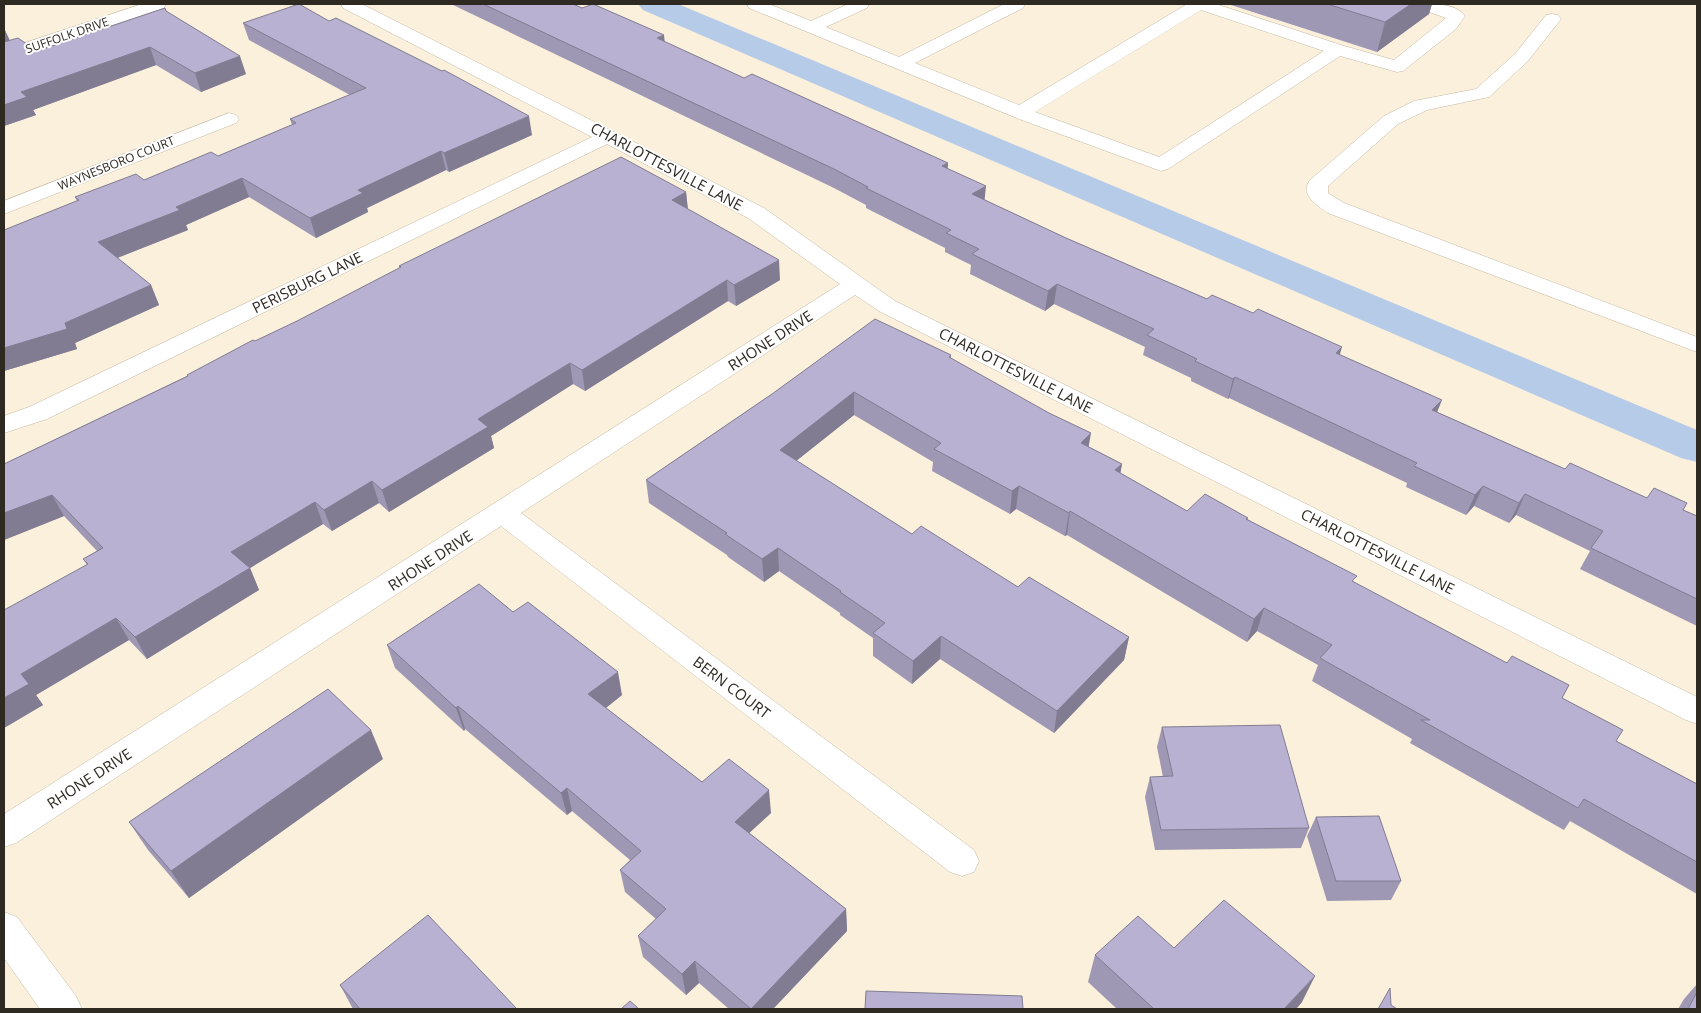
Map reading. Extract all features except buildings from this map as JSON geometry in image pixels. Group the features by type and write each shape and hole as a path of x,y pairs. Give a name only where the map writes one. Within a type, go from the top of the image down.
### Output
{"street":[{"name":"SUFFOLK DRIVE","path":"4,56 158,4"},
{"name":"CHARLOTTESVILLE LANE","path":"348,4 609,136 756,213 786,233 855,286 896,310 1697,711"},
{"path":"755,4 1021,112 1161,165 1338,50"},
{"path":"812,27 861,4"},
{"path":"901,64 1017,4"},
{"path":"1021,112 1200,4 1338,50 1397,67 1450,25 1456,16 1424,4"},
{"path":"1552,19 1522,58 1482,93 1421,105 1391,120 1316,184 1318,196 1336,208 1697,345"},
{"name":"WAYNESBORO COURT","path":"4,208 229,119"},
{"name":"PERISBURG LANE","path":"4,424 38,412 609,136"},
{"name":"RHONE DRIVE","path":"4,832 855,286"},
{"name":"BERN COURT","path":"502,513 962,861"},
{"path":"4,929 64,1009"}],"waterway":[{"path":"653,4 1697,447"}]}
